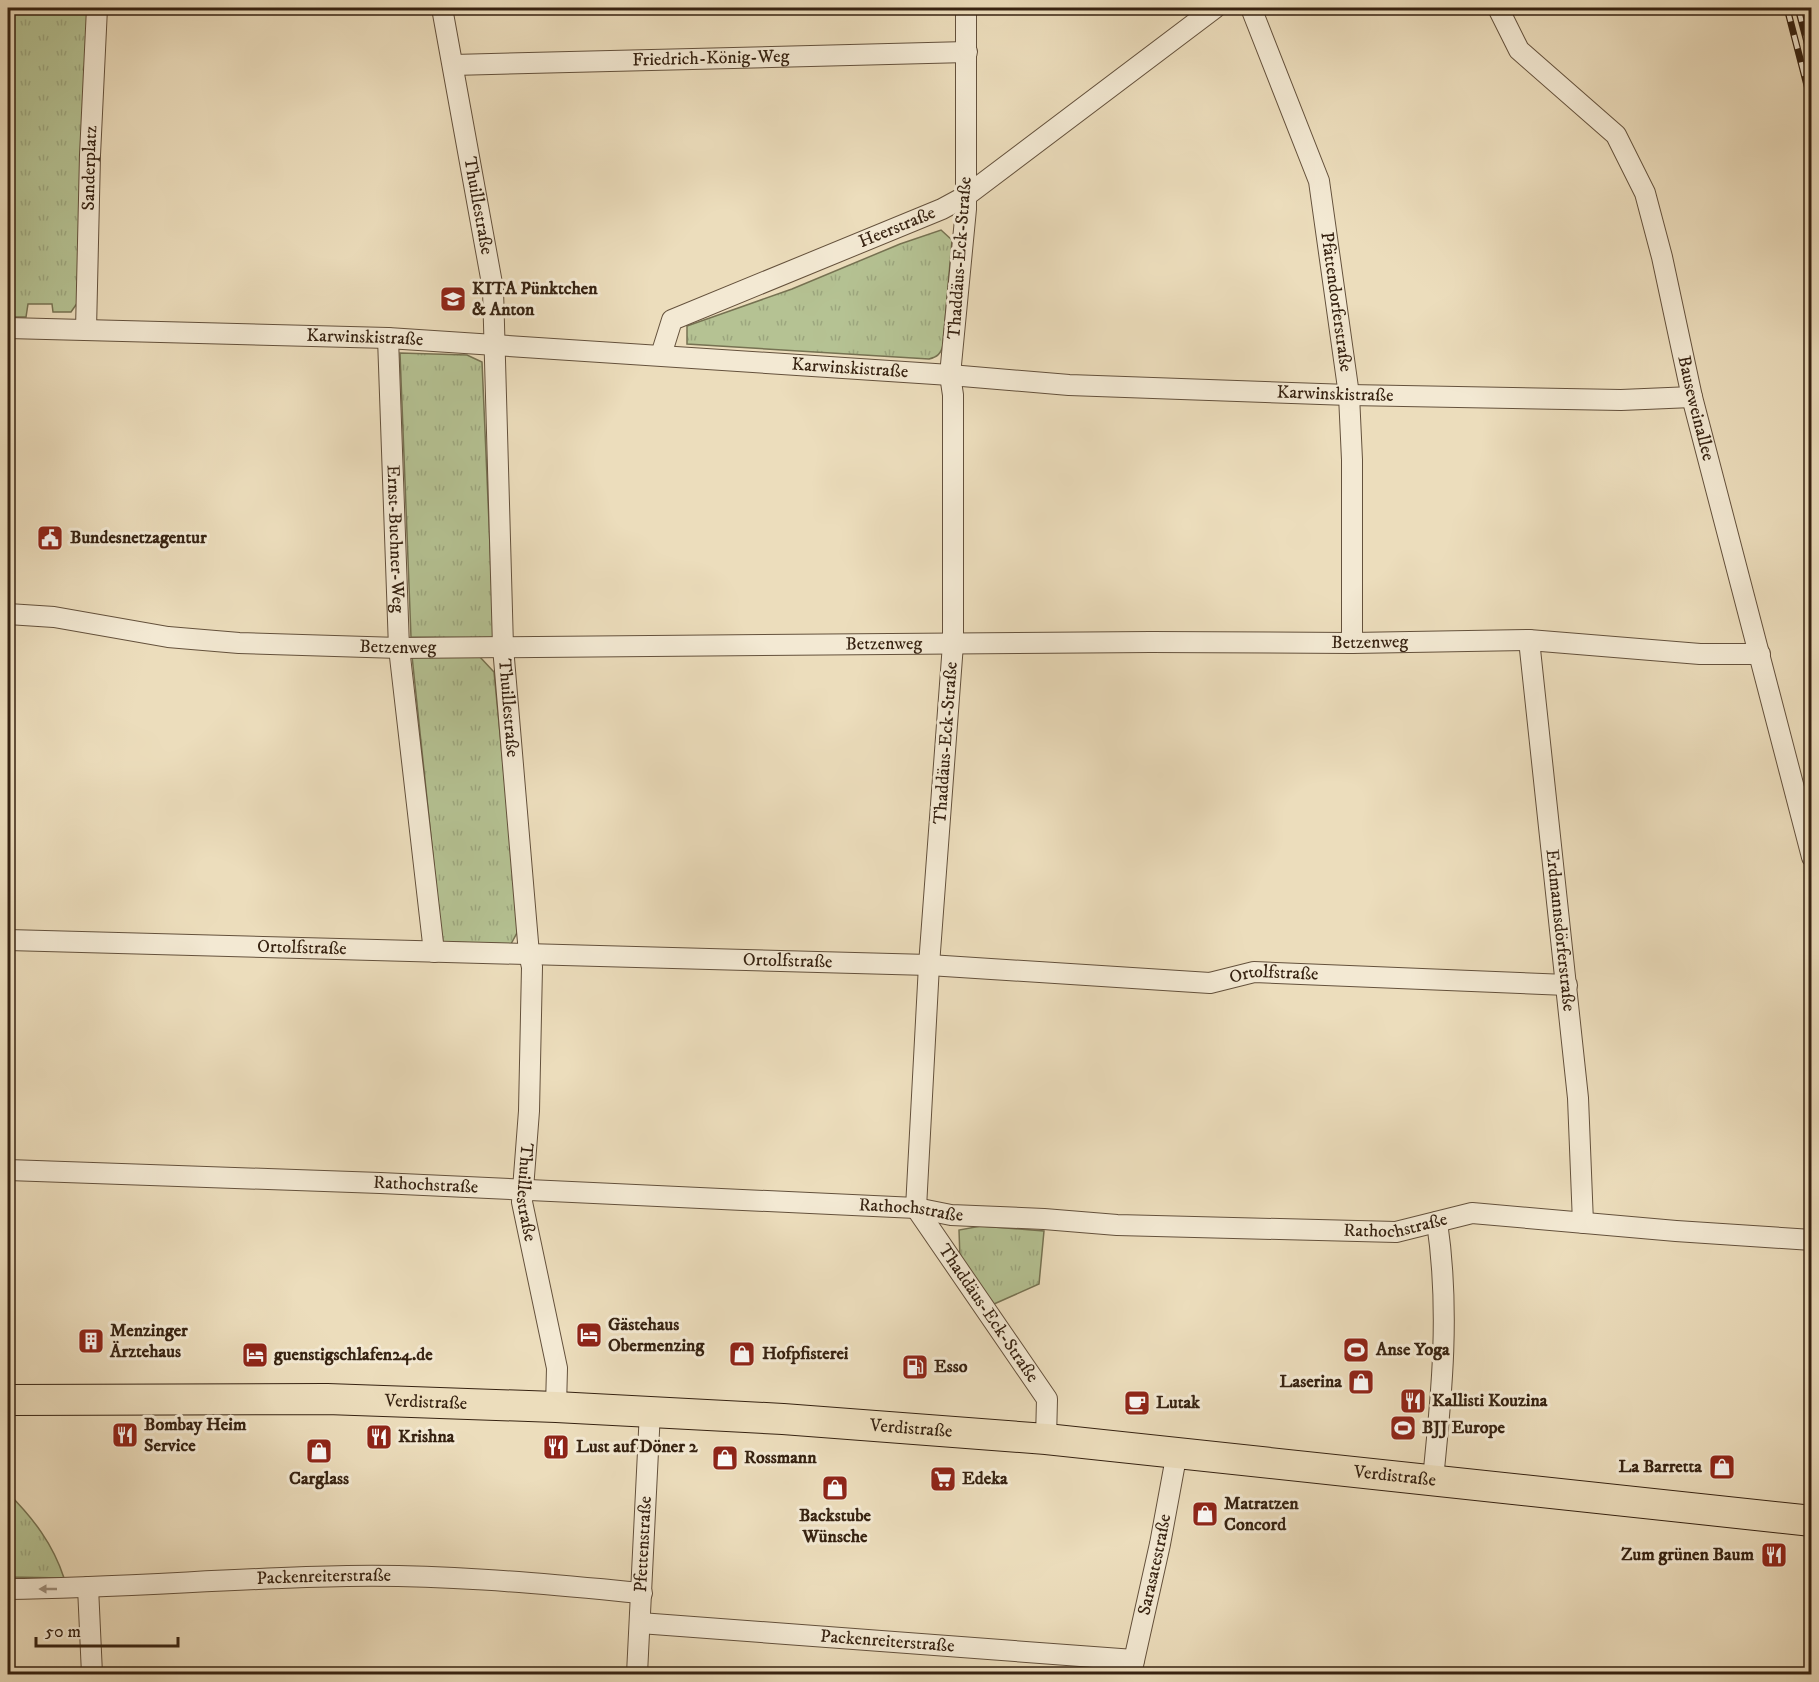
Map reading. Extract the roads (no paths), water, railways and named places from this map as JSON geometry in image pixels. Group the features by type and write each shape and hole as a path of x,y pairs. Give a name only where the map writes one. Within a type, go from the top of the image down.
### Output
{"main road":[{"name":"Verdistraße","path":"8,1400 327,1399 650,1411 783,1419 1047,1439 1812,1521"}],"street":[{"name":"Sanderplatz","path":"86,330 90,155 98,8"},
{"name":"Thuillestraße","path":"442,8 493,289 503,647 529,954 532,967 528,1111 522,1202 557,1368 556,1407"},
{"name":"Thaddäus-Eck-Straße","path":"966,8 966,196 950,375 953,395 953,644 929,965 916,1208 1047,1399 1047,1439"},
{"name":"Heerstraße","path":"660,355 672,320 942,209 966,196 1215,8"},
{"name":"Pfättendorferstraße","path":"1251,8 1319,181 1349,395 1352,460 1352,643"},
{"name":"Bauseweinallee","path":"1498,8 1519,50 1616,135 1645,194 1662,257 1692,397 1812,856"},
{"name":"Friedrich-König-Weg","path":"453,65 967,52"},
{"name":"Karwinskistraße","path":"8,328 388,338 1069,385 1349,395 1622,400 1692,397"},
{"name":"Ernst-Buchner-Weg","path":"388,338 399,648 434,952"},
{"name":"Betzenweg","path":"8,614 54,617 168,637 239,643 399,648 1529,640 1700,654 1760,654"},
{"name":"Erdmannsdörferstraße","path":"1529,640 1578,1098 1583,1223"},
{"name":"Ortolfstraße","path":"8,940 929,965 1210,983 1254,972 1567,986"},
{"name":"Rathochstraße","path":"8,1170 248,1178 916,1208 951,1215 1044,1218 1129,1226 1396,1232 1472,1213 1812,1240"},
{"path":"1433,1479 1443,1381 1445,1317 1437,1222"},
{"name":"Pfettenstraße","path":"637,1674 650,1411"},
{"name":"Sarasatestraße","path":"1132,1667 1160,1544 1177,1452"},
{"name":"Packenreiterstraße","path":"8,1589 349,1576 492,1580 642,1593"},
{"path":"88,1587 92,1674"},
{"name":"Packenreiterstraße","path":"640,1623 1132,1667"}],"railway":[{"path":"1787,8 1812,105"},
{"path":"1798,8 1812,61"}],"place":[{"name":"KITA Pünktchen & Anton","path":"453,299"},
{"name":"Bundesnetzagentur","path":"50,538"},
{"name":"Gästehaus Obermenzing","path":"589,1335"},
{"name":"Menzinger Ärztehaus","path":"91,1341"},
{"name":"Anse Yoga","path":"1356,1350"},
{"name":"Hofpfisterei","path":"742,1354"},
{"name":"guenstigschlafen24.de","path":"255,1355"},
{"name":"Esso","path":"915,1367"},
{"name":"Laserina","path":"1361,1382"},
{"name":"Kallisti Kouzina","path":"1413,1401"},
{"name":"Lutak","path":"1137,1403"},
{"name":"BJJ Europe","path":"1403,1428"},
{"name":"Bombay Heim Service","path":"125,1435"},
{"name":"Krishna","path":"379,1437"},
{"name":"Lust auf Döner 2","path":"556,1447"},
{"name":"Carglass","path":"319,1451"},
{"name":"Rossmann","path":"725,1458"},
{"name":"La Barretta","path":"1722,1467"},
{"name":"Edeka","path":"943,1479"},
{"name":"Backstube Wünsche","path":"835,1488"},
{"name":"Matratzen Concord","path":"1205,1514"},
{"name":"Zum grünen Baum","path":"1774,1555"}]}
